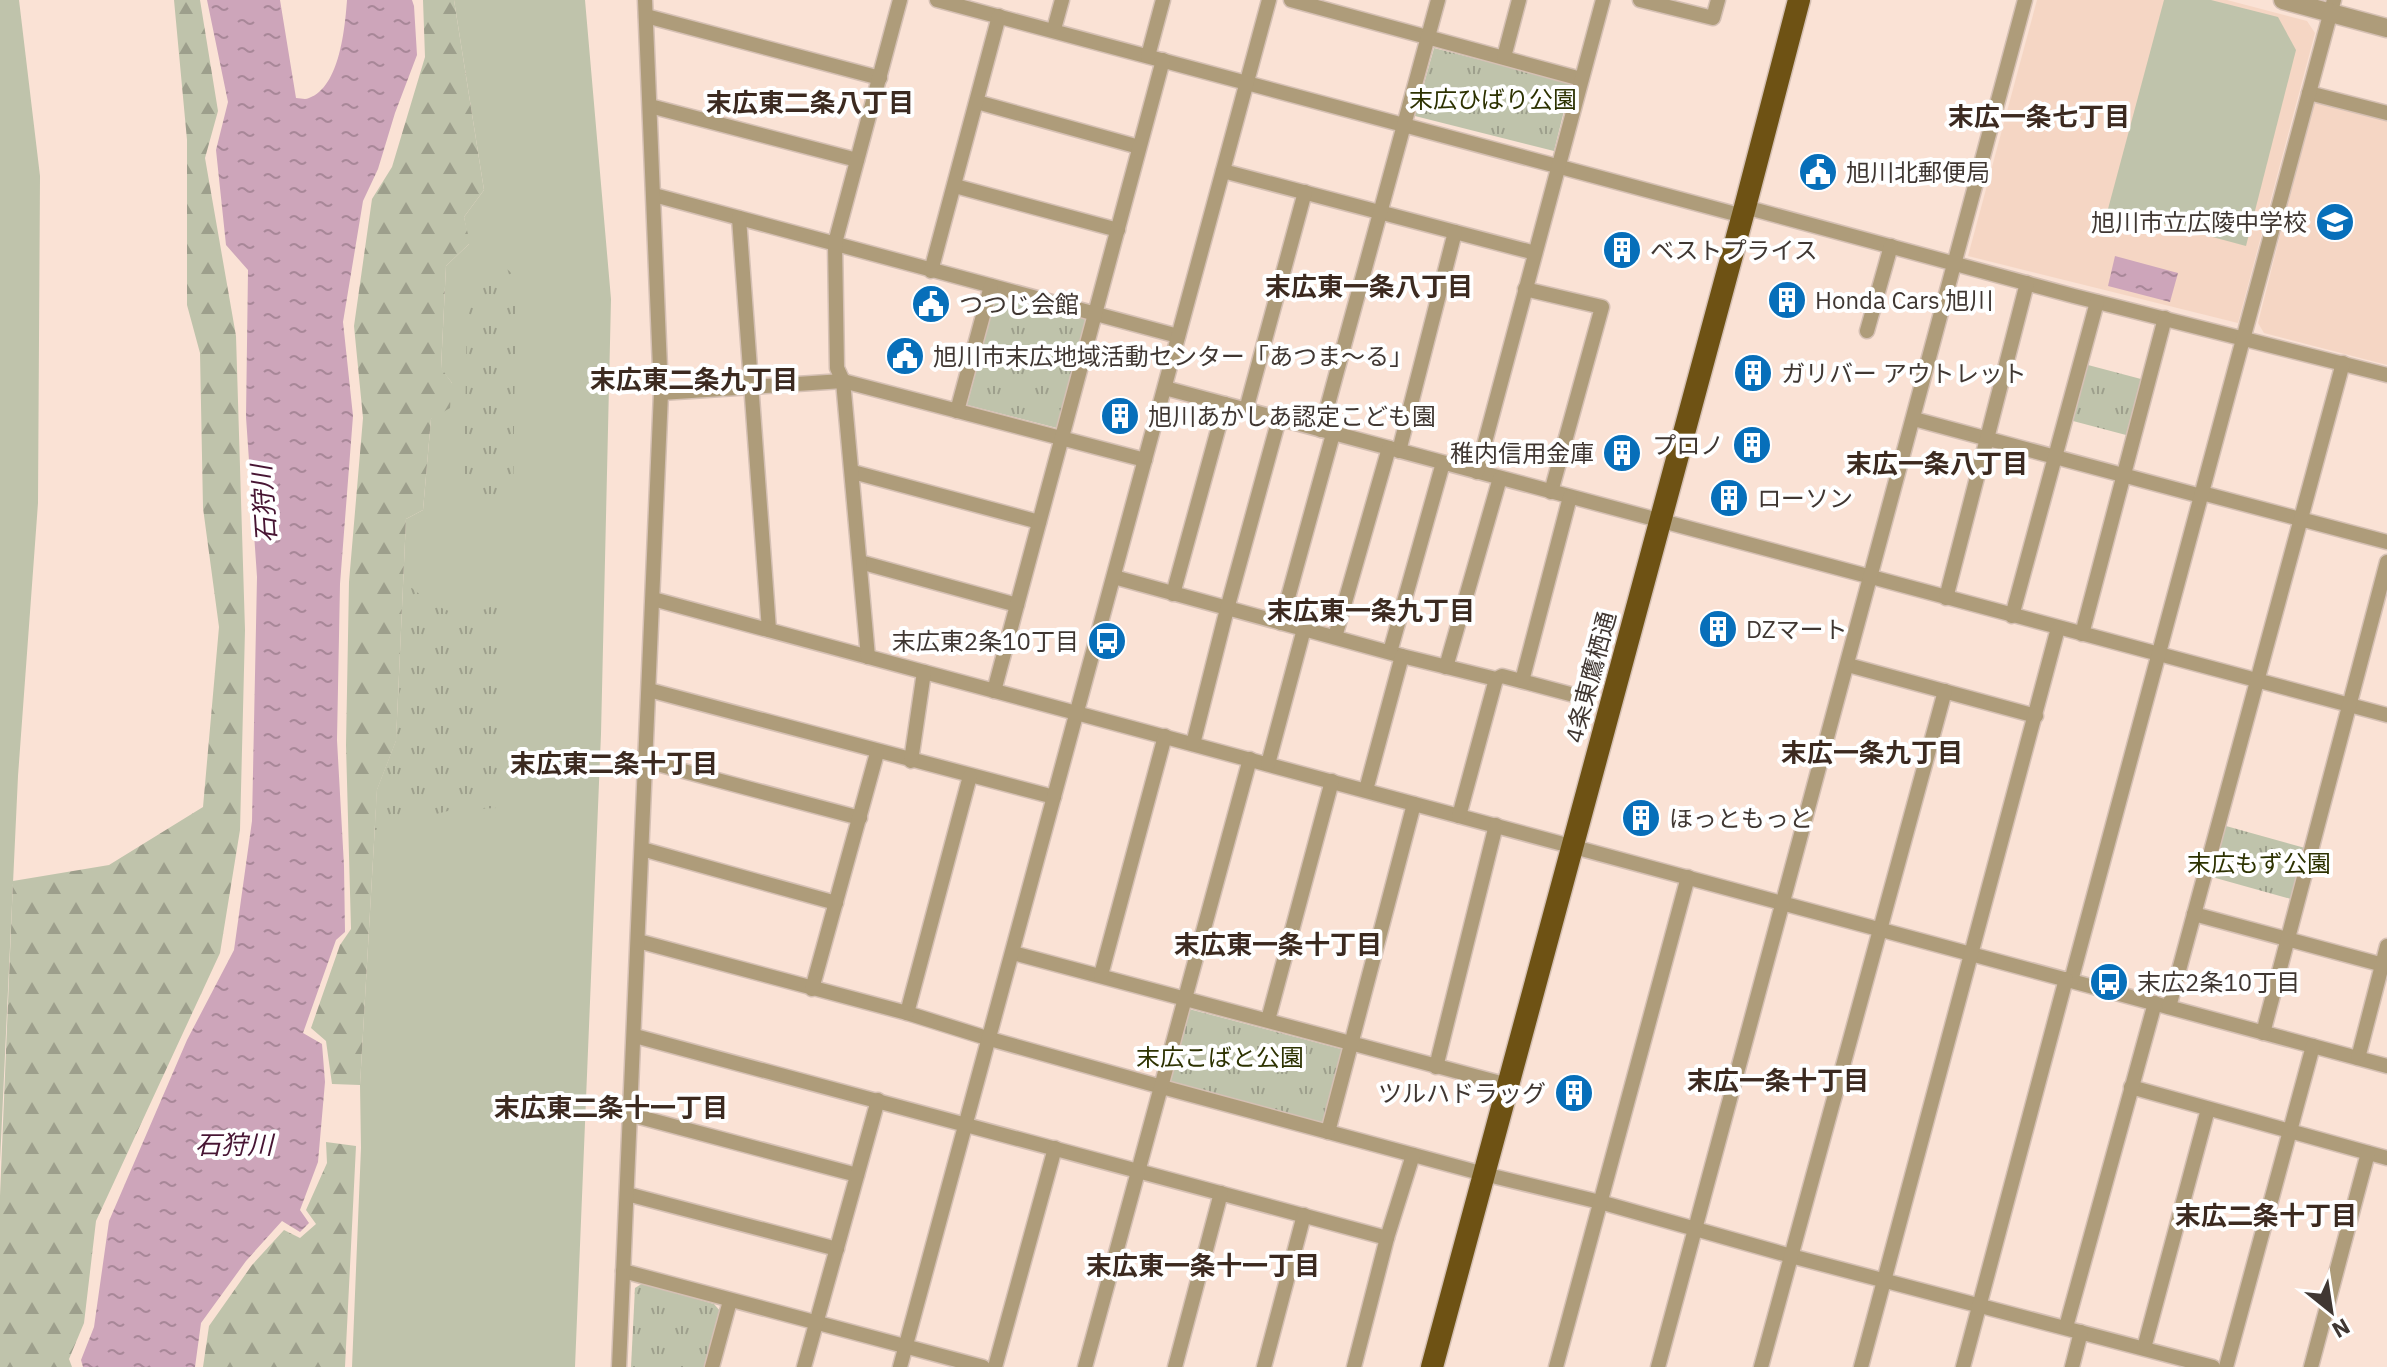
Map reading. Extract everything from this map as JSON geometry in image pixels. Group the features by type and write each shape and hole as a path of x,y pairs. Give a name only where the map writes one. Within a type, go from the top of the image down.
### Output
{"highway":[{"name":"4条東鷹栖通","path":"1432,1367 1799,0"}],"street":[{"path":"619,1367 661,393 645,0"},
{"path":"868,657 853,472 843,381 837,368 835,243 900,0"},
{"path":"937,0 1558,166 1891,246 2387,375"},
{"path":"1054,29 1062,0"},
{"path":"1148,56 1163,0"},
{"path":"900,1367 1269,0"},
{"path":"1291,0 1581,79"},
{"path":"1351,17 1356,0"},
{"path":"1281,623 1404,124 1438,0"},
{"path":"1504,57 1519,0"},
{"path":"1477,472 1603,0"},
{"path":"1640,0 1713,18 1718,0"},
{"path":"1658,1367 2025,0"},
{"path":"2283,0 2333,6 2387,28"},
{"path":"1963,1367 2333,6"},
{"path":"646,16 880,78"},
{"path":"931,271 999,16"},
{"path":"994,691 1163,60"},
{"path":"2309,93 2387,113"},
{"path":"977,102 1139,147"},
{"path":"650,106 857,160"},
{"path":"1223,171 1535,253"},
{"path":"955,186 1118,230"},
{"path":"1246,410 1305,192"},
{"path":"654,195 1178,336"},
{"path":"739,218 769,630"},
{"path":"1335,637 1394,450 1455,232"},
{"path":"1867,331 1891,246"},
{"path":"1946,598 2027,283"},
{"path":"957,411 991,286"},
{"path":"1525,289 1602,307 1551,492"},
{"path":"2012,616 2097,302"},
{"path":"2082,634 2165,318"},
{"path":"2072,1367 2074,1330 2131,1087 2194,914 2343,363"},
{"path":"661,393 843,381 1145,460"},
{"path":"1165,388 2387,715"},
{"path":"1173,594 1225,404"},
{"path":"1193,744 1279,419"},
{"path":"1914,419 2387,542"},
{"path":"1366,790 1443,463"},
{"path":"853,472 1039,522"},
{"path":"1446,667 1500,478"},
{"path":"1522,681 1570,497"},
{"path":"860,562 1017,605"},
{"path":"2263,1033 2387,562"},
{"path":"1114,577 1446,667 1496,679 1502,676 1585,698"},
{"path":"653,599 2387,1066"},
{"path":"1861,1367 2058,628"},
{"path":"1268,764 1304,629"},
{"path":"1848,665 2036,716"},
{"path":"911,761 924,672"},
{"path":"1459,816 1496,679"},
{"path":"649,690 877,753 1054,797"},
{"path":"1761,1367 1945,691"},
{"path":"1101,975 1165,736"},
{"path":"812,989 877,753"},
{"path":"1085,1367 1250,759"},
{"path":"646,761 860,818"},
{"path":"907,1013 970,776"},
{"path":"1268,1020 1332,781"},
{"path":"1328,1132 1414,804"},
{"path":"1436,1067 1496,825"},
{"path":"642,849 836,903"},
{"path":"1556,1367 1688,877"},
{"path":"2194,914 2384,966"},
{"path":"638,941 1413,1155 2144,1348 2172,1362 2213,1367"},
{"path":"2358,1058 2387,946"},
{"path":"1013,953 1508,1085"},
{"path":"635,1036 1387,1238"},
{"path":"2226,1367 2313,1046"},
{"path":"2131,1087 2387,1158"},
{"path":"804,1367 878,1100"},
{"path":"2144,1348 2208,1109"},
{"path":"632,1115 857,1175"},
{"path":"995,1367 1055,1148"},
{"path":"2311,1367 2368,1153"},
{"path":"1354,1367 1387,1238 1413,1155"},
{"path":"1175,1367 1221,1193"},
{"path":"627,1194 837,1249"},
{"path":"1264,1367 1304,1215"},
{"path":"623,1271 983,1367"},
{"path":"712,1367 730,1301"}],"shaded area":[{"path":"2037,0 2227,0 2307,21 2315,33 2238,323 1968,256"},
{"name":"旭川市立広陵中学校","path":"2314,100 2387,120 2387,365 2264,333 2258,323"}],"green space":[{"path":"0,0 19,0 40,176 38,503 18,776 0,1162"},
{"path":"174,0 200,0 218,111 205,158 236,336 245,630 240,830 220,953 96,1221 84,1323 69,1359 72,1367 0,1367 0,1196 13,881 109,865 203,807 219,627 203,508 200,353 187,305 187,140"},
{"path":"423,0 454,0 484,190 464,217 470,243 446,266 441,368 452,383 450,408 431,419 423,510 406,519 396,741 377,790 360,1085 332,1084 326,1041 311,1028 340,945 351,929 346,745 349,582 363,418 354,326 372,199 392,167 425,57"},
{"path":"454,0 585,0 611,299 601,734 575,1367 352,1367 361,1148 360,1085 377,790 396,741 406,519 423,510 431,419 452,383 441,369 446,266 469,244 464,217 484,190"},
{"path":"2164,0 2211,0 2278,17 2296,50 2246,246 2108,209"},
{"name":"末広ひばり公園","path":"1434,48 1571,83 1554,151 1415,116"},
{"path":"501,265 516,276 513,505 480,505 467,496 464,485 467,313 472,297"},
{"path":"996,296 1086,319 1057,428 967,405"},
{"path":"2088,365 2141,379 2126,435 2073,421"},
{"path":"406,583 430,602 453,612 477,612 506,599 497,808 452,810 428,816 410,827 375,830 377,790 396,741"},
{"name":"末広もず公園","path":"2226,826 2305,848 2291,899 2212,877"},
{"name":"末広こばと公園","path":"1189,1009 1345,1050 1324,1125 1169,1084"},
{"path":"326,1142 356,1146 345,1367 203,1367 209,1326 252,1265 284,1230 300,1238 316,1224 306,1210 327,1163"},
{"path":"643,1283 714,1304 720,1311 704,1367 631,1367 635,1288"}],"water":[{"name":"石狩川","path":"207,0 280,0 296,98 304,99 319,92 334,69 342,40 347,0 412,0 414,6 417,55 378,169 363,201 343,322 353,416 340,584 337,740 345,932 336,940 303,1033 322,1044 325,1082 318,1162 300,1210 309,1223 300,1232 282,1221 246,1261 201,1323 195,1367 83,1367 81,1360 94,1327 109,1221 187,1040 234,950 252,821 257,577 246,417 248,270 226,245 216,150 228,102"},
{"path":"2115,256 2178,273 2170,302 2108,286"}],"place":[{"name":"旭川北郵便局","path":"1818,172"},
{"name":"旭川市立広陵中学校","path":"2335,222"},
{"name":"ベストプライス","path":"1622,250"},
{"name":"Honda Cars 旭川","path":"1787,300"},
{"name":"つつじ会館","path":"931,304"},
{"name":"旭川市末広地域活動センター「あつま〜る」","path":"905,356"},
{"name":"ガリバー アウトレット","path":"1753,373"},
{"name":"旭川あかしあ認定こども園","path":"1120,416"},
{"name":"プロノ","path":"1752,445"},
{"name":"稚内信用金庫","path":"1622,453"},
{"name":"ローソン","path":"1729,498"},
{"name":"DZマート","path":"1718,629"},
{"name":"末広東2条10丁目","path":"1107,641"},
{"name":"ほっともっと","path":"1641,818"},
{"name":"末広2条10丁目","path":"2109,982"},
{"name":"ツルハドラッグ","path":"1574,1093"}],"district":[{"name":"末広東二条八丁目","path":"810,102"},
{"name":"末広一条七丁目","path":"2039,116"},
{"name":"末広東一条八丁目","path":"1369,286"},
{"name":"末広東二条九丁目","path":"694,379"},
{"name":"末広一条八丁目","path":"1937,463"},
{"name":"末広東一条九丁目","path":"1371,610"},
{"name":"末広一条九丁目","path":"1872,752"},
{"name":"末広東二条十丁目","path":"614,763"},
{"name":"末広東一条十丁目","path":"1278,944"},
{"name":"末広一条十丁目","path":"1778,1080"},
{"name":"末広東二条十一丁目","path":"611,1107"},
{"name":"末広二条十丁目","path":"2266,1215"},
{"name":"末広東一条十一丁目","path":"1203,1265"}]}
